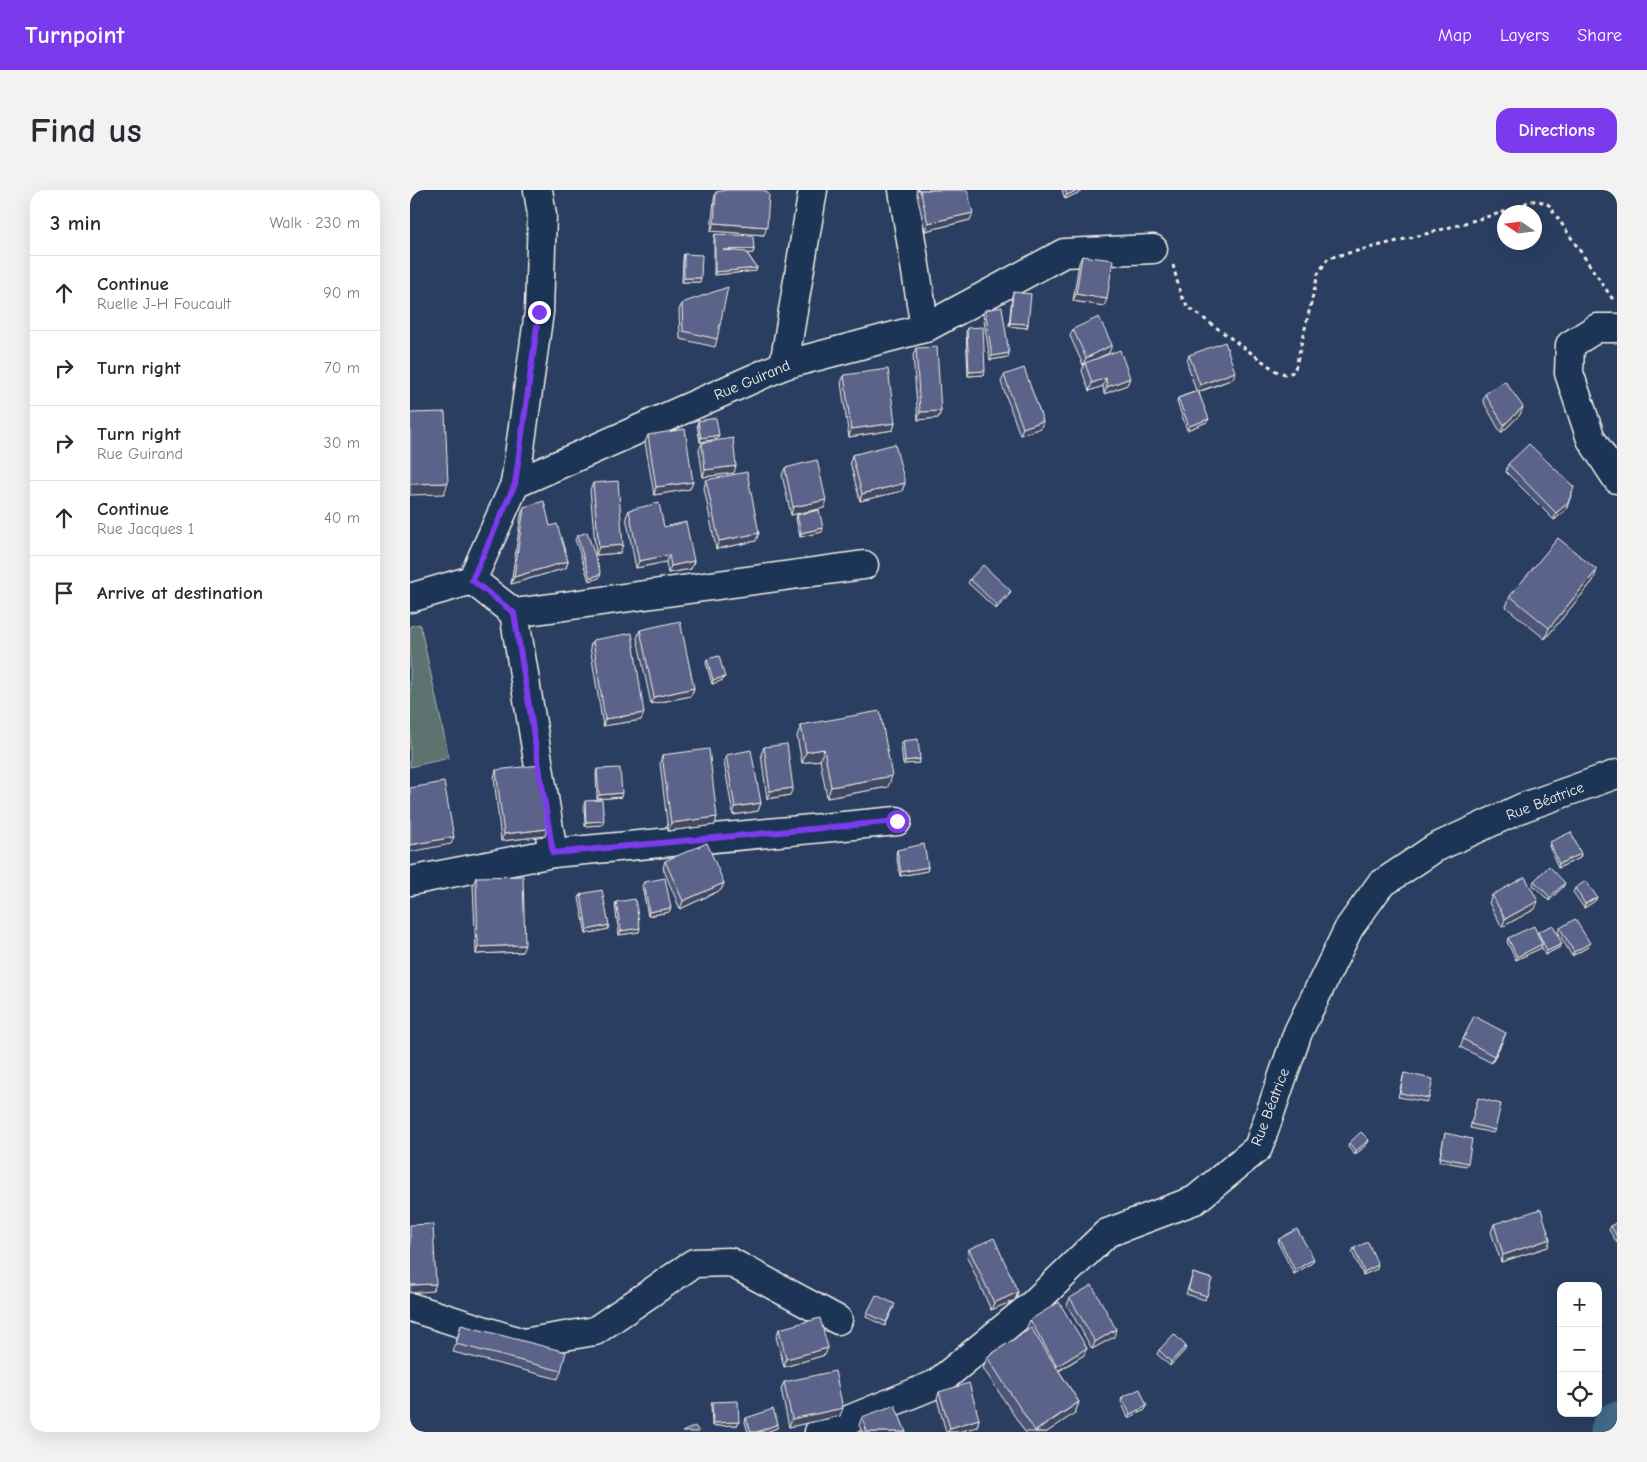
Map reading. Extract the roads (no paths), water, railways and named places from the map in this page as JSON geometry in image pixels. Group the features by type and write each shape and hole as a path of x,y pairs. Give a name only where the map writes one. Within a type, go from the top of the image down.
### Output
{"street":[{"path":"410,598 472,580 515,484 539,312 542,216 538,190"},
{"path":"784,364 813,190"},
{"path":"903,190 925,328"},
{"name":"Rue Guirand","path":"515,484 784,364 925,328 1064,252 1153,249"},
{"path":"1617,328 1597,328 1570,345 1569,374 1591,439 1617,480"},
{"path":"514,613 864,566"},
{"path":"472,580 514,613 553,853"},
{"name":"Rue Béatrice","path":"819,1432 936,1384 1032,1305 1107,1233 1195,1200 1258,1148 1298,1032 1349,928 1380,885 1435,848 1524,807 1617,774"},
{"path":"410,880 553,853 897,821"},
{"path":"410,1307 523,1343 595,1331 694,1263 730,1262 838,1320"}],"waterway":[{"path":"1615,1432 1617,1426"}]}
